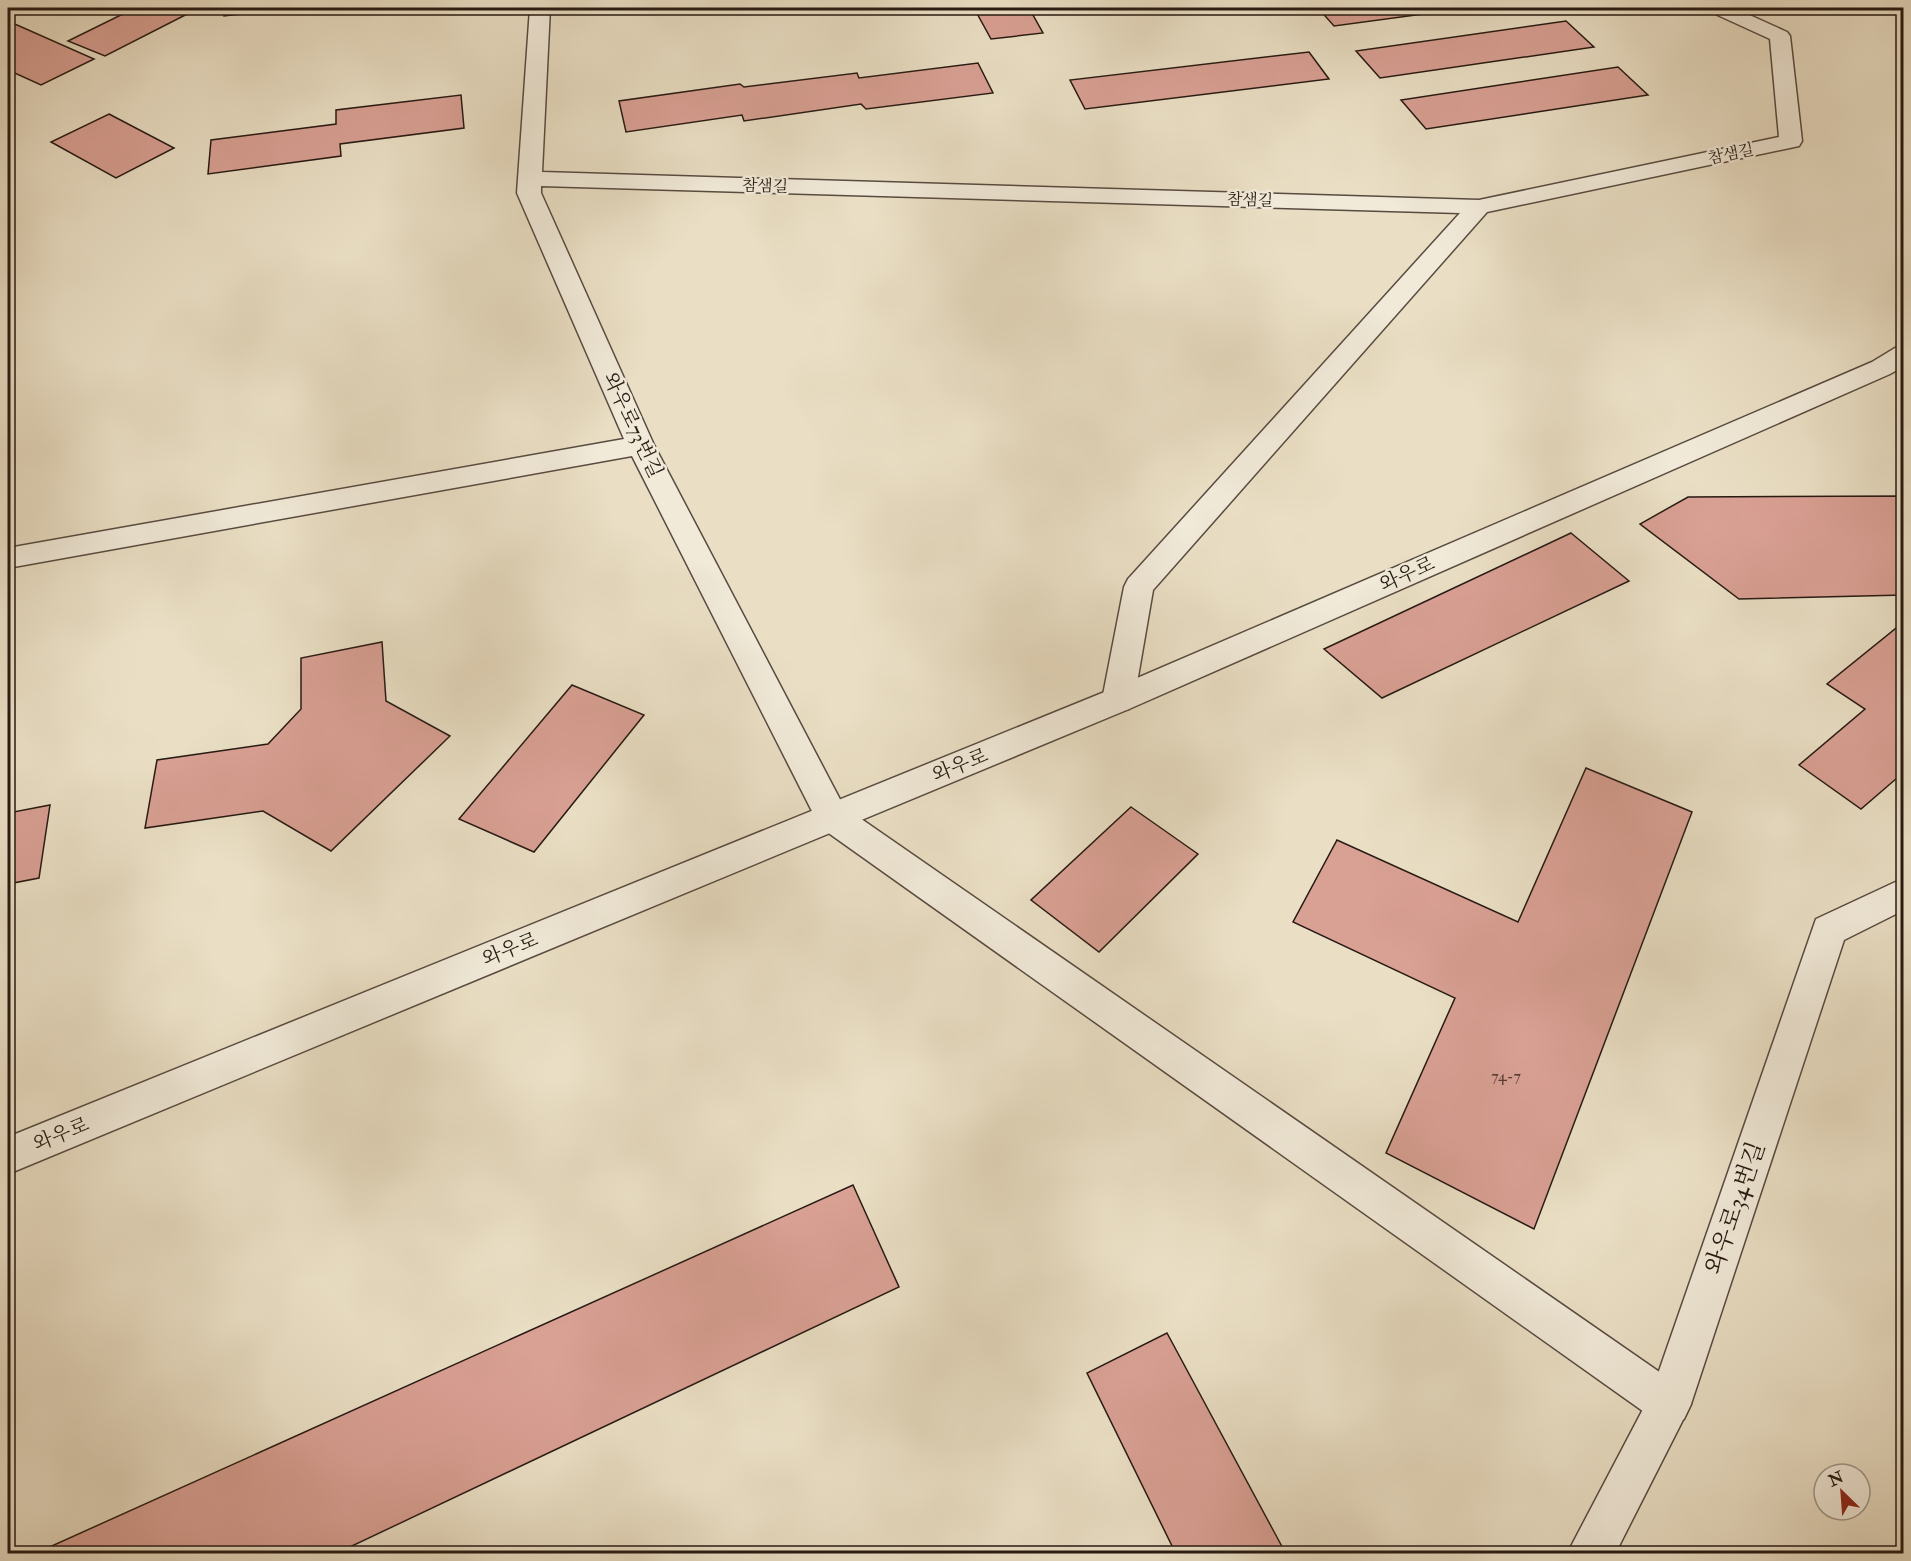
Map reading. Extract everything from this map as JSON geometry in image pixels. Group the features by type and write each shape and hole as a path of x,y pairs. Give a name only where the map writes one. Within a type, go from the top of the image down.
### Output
{"street":[{"name":"와우로73번길","path":"540,8 529,194 640,445 832,817"},
{"name":"참샘길","path":"529,179 1479,207 1791,141 1780,36 1718,8"},
{"path":"1118,700 1139,587 1479,207"},
{"name":"와우로","path":"8,1156 1118,700 1881,368 1904,354"},
{"path":"8,558 640,445"},
{"path":"832,817 1669,1404"},
{"name":"와우로34번길","path":"1590,1554 1669,1404 1829,930 1904,893"}],"building":[{"path":"135,8 199,8 105,56 68,41"},
{"path":"224,8 291,8 224,16"},
{"path":"974,8 1029,8 1043,33 991,39"},
{"path":"1318,8 1468,8 1334,26"},
{"path":"8,21 94,59 41,85 8,70"},
{"path":"1566,21 1594,47 1380,78 1356,51"},
{"path":"1309,52 1329,79 1085,109 1070,80"},
{"path":"978,63 993,93 866,109 861,104 744,121 742,115 626,132 619,101 740,84 744,87 857,73 859,78"},
{"path":"1618,67 1648,95 1426,129 1401,100"},
{"path":"461,95 464,128 340,144 341,156 208,174 211,140 336,124 336,110"},
{"path":"109,114 174,148 116,178 51,142"},
{"path":"1904,496 1904,595 1739,599 1640,524 1688,497"},
{"path":"1571,533 1629,581 1382,698 1324,649"},
{"path":"1900,625 1904,627 1904,772 1861,809 1799,765 1865,709 1827,684"},
{"path":"382,642 386,701 450,736 331,851 263,811 145,828 157,760 268,744 301,709 301,658"},
{"path":"572,685 644,715 534,852 459,819"},
{"path":"1586,768 1692,812 1534,1229 1386,1153 1455,998 1293,922 1337,840 1518,922"},
{"path":"50,805 39,878 8,884 8,813"},
{"path":"1131,807 1198,854 1099,952 1031,900"},
{"path":"853,1185 899,1287 335,1554 34,1554"},
{"path":"1167,1333 1286,1554 1176,1554 1087,1373"}]}
